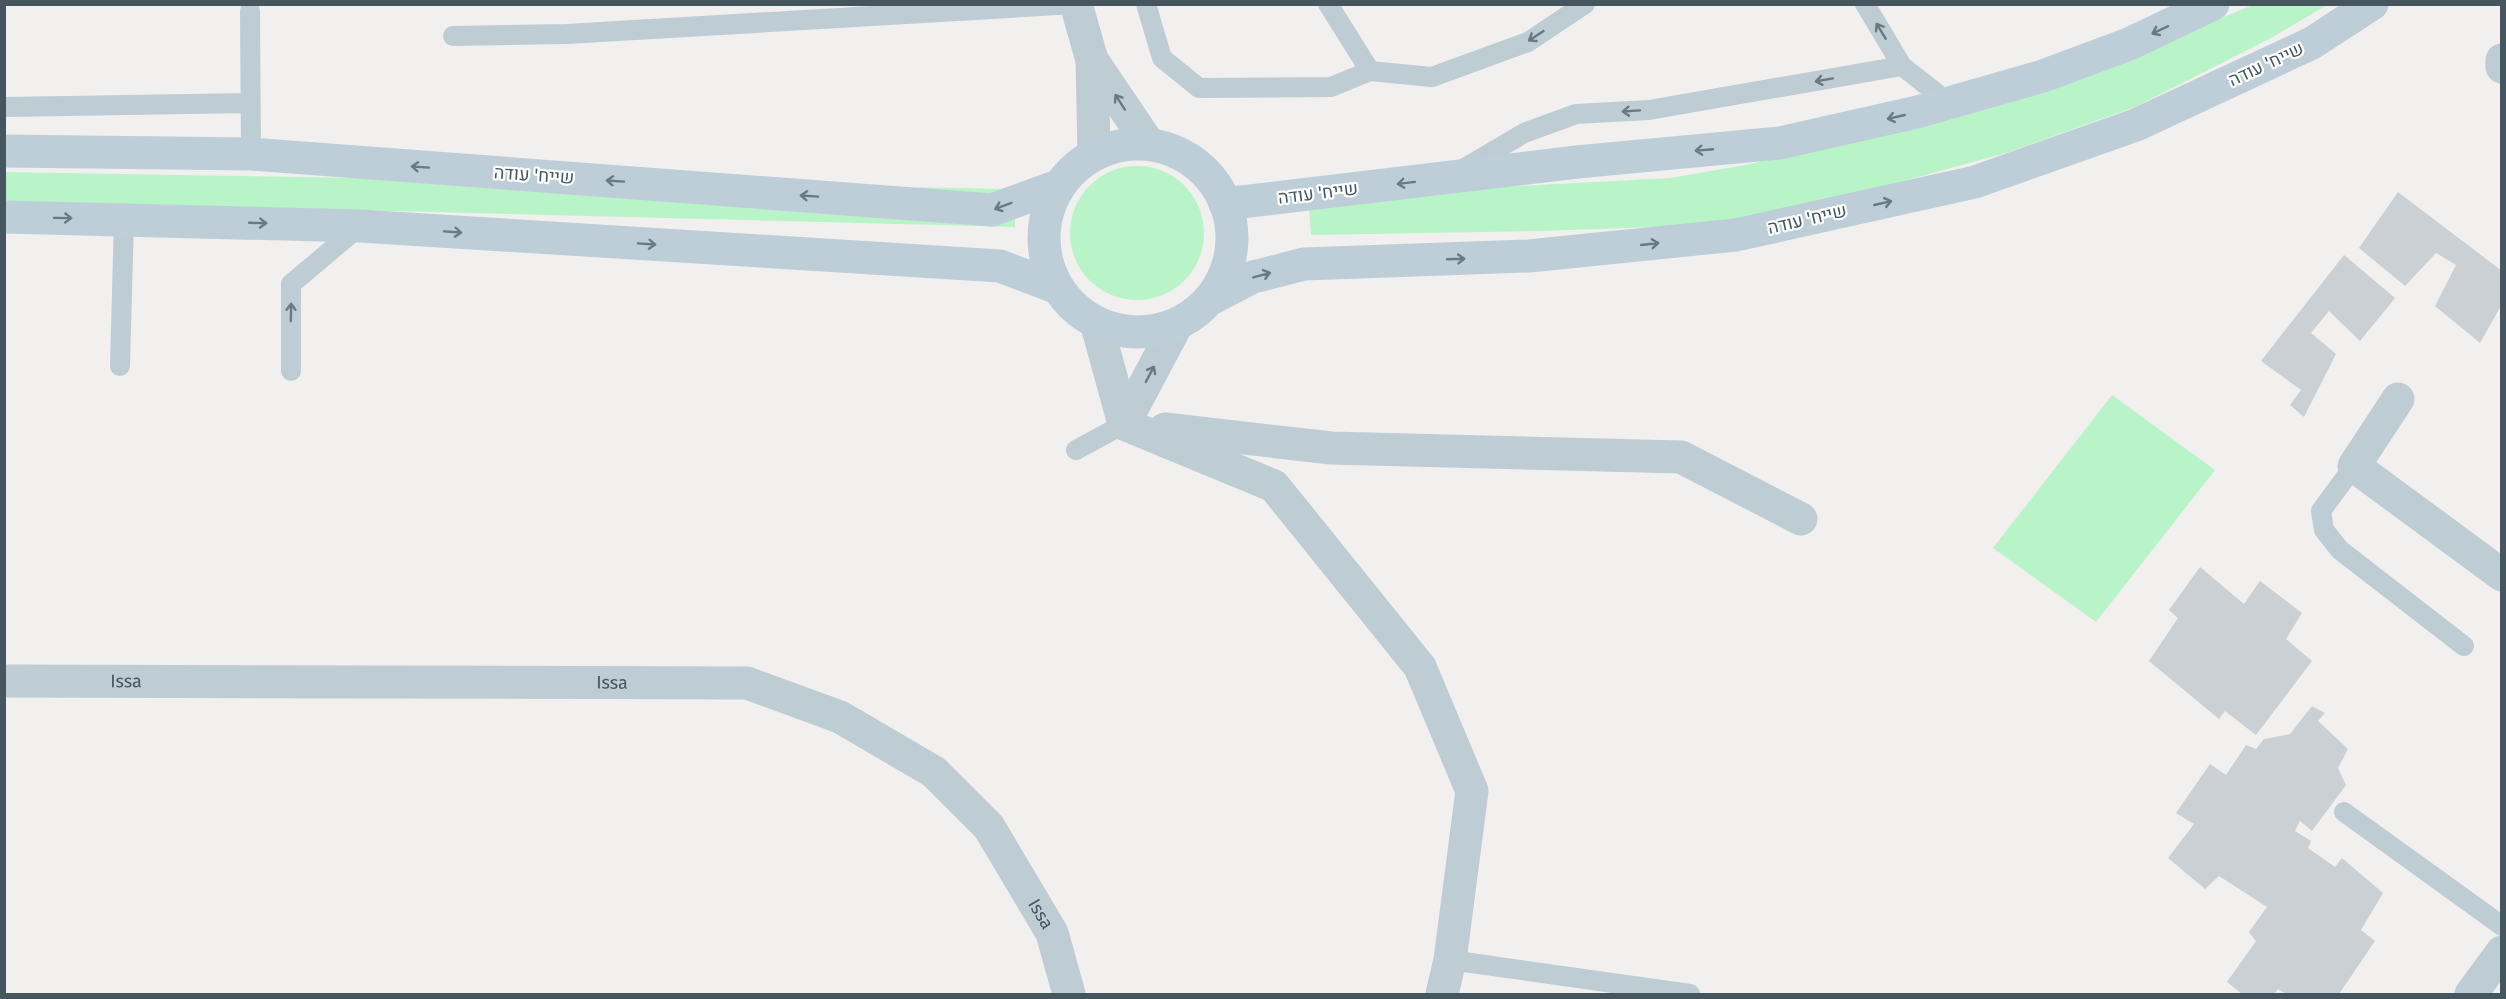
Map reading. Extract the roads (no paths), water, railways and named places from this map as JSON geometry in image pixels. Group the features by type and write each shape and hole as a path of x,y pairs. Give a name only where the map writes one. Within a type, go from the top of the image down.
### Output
{"main road":[{"name":"שייח' עודה","path":"1226,204 1577,162 1780,143 1949,103 2043,76 2118,48 2213,4"},
{"name":"שייח' עודה","path":"1209,300 1253,277 1304,264 1529,256 1736,235 1975,182 2136,124 2312,43 2372,4"},
{"path":"1148,143 1178,152 1198,165 1214,182 1226,204 1232,228 1231,254 1223,278 1209,300 1194,314 1177,324 1150,332 1122,331 1096,322 1075,308 1058,288 1047,263 1043,237 1047,210 1058,186 1074,168 1094,153 1116,146 1148,143"},
{"name":"שייח' עודה","path":"4,151 251,154 992,210 1058,186"},
{"path":"4,217 360,226 1000,266 1058,288"}],"street":[{"path":"1076,4 1092,60 1094,153"},
{"path":"1092,60 1148,143"},
{"path":"2502,60 2502,67"},
{"path":"1096,322 1124,424"},
{"path":"1124,424 1177,324"},
{"path":"2398,399 2354,466 2502,575"},
{"path":"1124,424 1331,448 1681,457 1801,519"},
{"path":"1124,424 1274,486 1420,666 1472,791 1450,960 1443,994"},
{"name":"Issa","path":"4,681 747,683 840,717 934,772 989,827 1052,933 1069,994"},
{"path":"2471,994 2502,952"}],"lane":[{"path":"453,36 567,34 1076,4"},
{"path":"1146,4 1162,58 1199,88 1331,87 1370,71 1432,76 1528,42 1585,4"},
{"path":"1328,4 1370,71"},
{"path":"1865,4 1902,66 1949,103"},
{"path":"250,11 251,154"},
{"path":"1448,178 1524,133 1576,114 1649,110 1902,66"},
{"path":"4,106 250,104"},
{"path":"120,366 124,219"},
{"path":"291,371 291,284 360,226"},
{"path":"1076,450 1124,424"},
{"path":"2354,466 2321,511 2324,530 2340,550 2464,646"},
{"path":"2344,812 2502,926"},
{"path":"1450,960 1690,994"}]}
